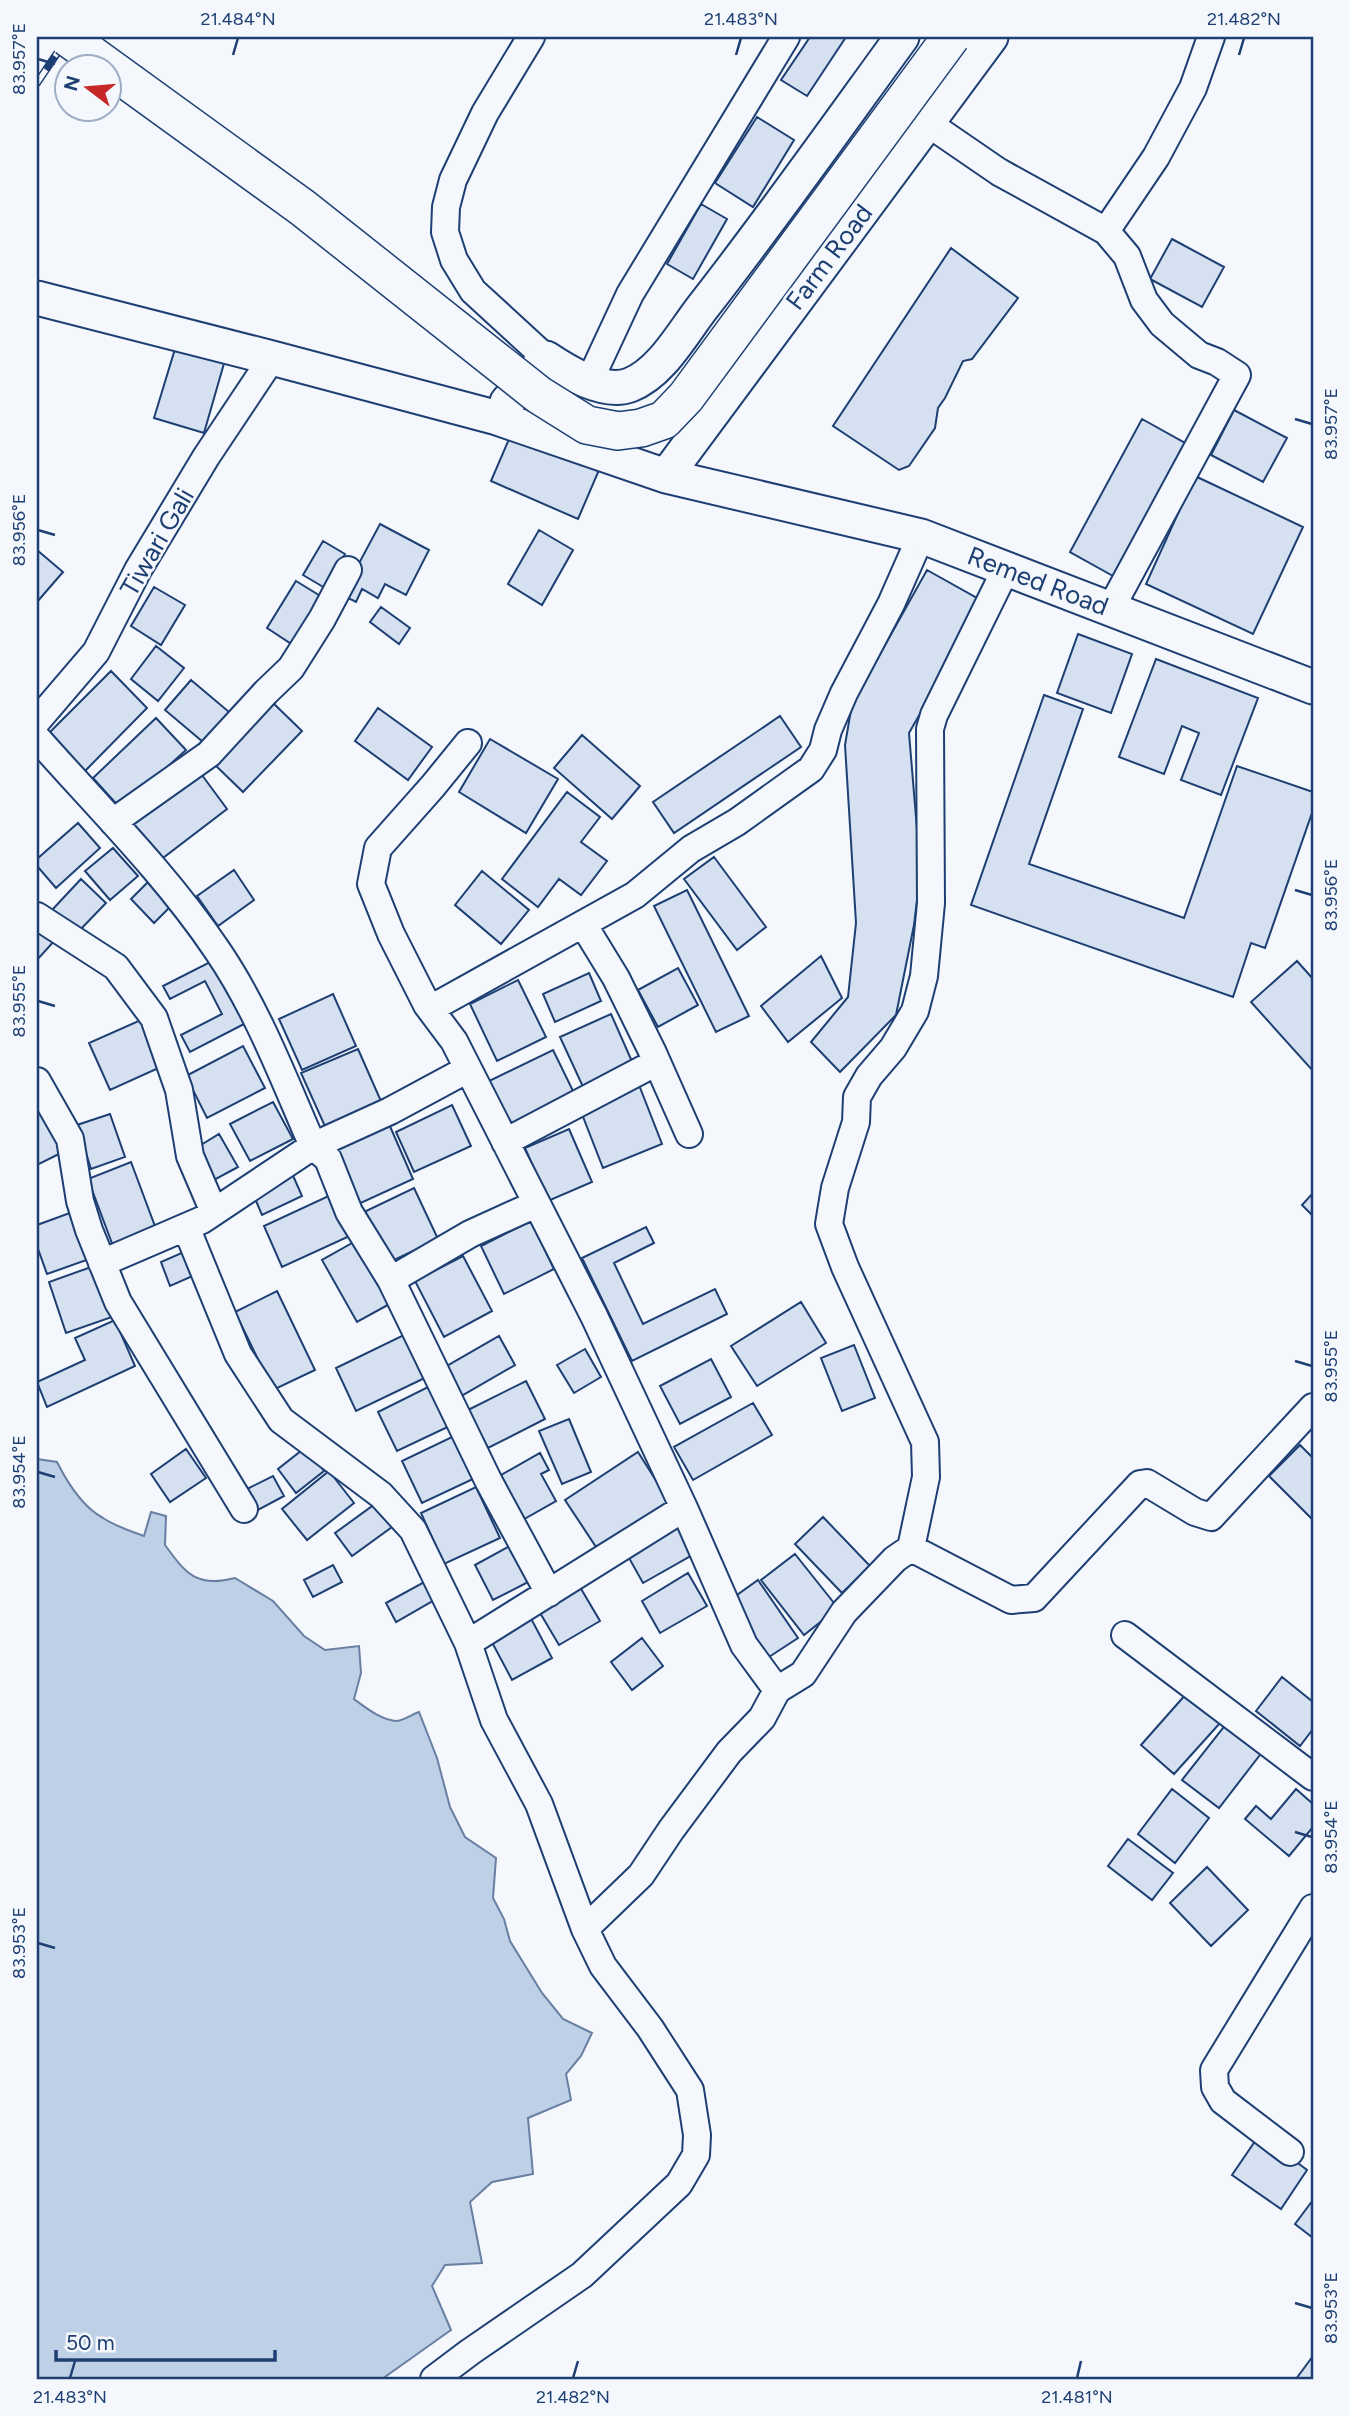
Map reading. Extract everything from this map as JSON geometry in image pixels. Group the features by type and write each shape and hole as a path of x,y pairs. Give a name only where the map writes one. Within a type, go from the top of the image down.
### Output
{"main road":[{"path":"66,37 303,208 539,395 587,425 618,431 641,428 664,420 686,397 951,37"}],"street":[{"path":"531,37 485,113 453,180 446,207 445,232 454,260 473,291 546,358 570,374 615,388 642,378 660,362 736,265 902,37"},
{"path":"589,382 630,294 786,37"},
{"name":"Farm Road","path":"666,476 991,37"},
{"path":"1106,231 1156,157 1193,88 1211,37"},
{"path":"929,124 999,172 1106,231 1127,256 1144,300 1162,324 1199,355 1217,362 1237,375 1111,608"},
{"name":"Remed Road","path":"37,298 494,417 666,476 921,536 1313,687"},
{"name":"Tiwari Gali","path":"37,724 96,652 152,547 206,457 272,358"},
{"path":"494,417 546,358"},
{"path":"430,1009 635,895 691,849 737,822 811,769 823,750 828,730 844,693 891,604 921,536"},
{"path":"113,822 209,754 290,668 322,619 348,569"},
{"path":"585,1929 641,1875 729,1752 762,1717 778,1690 803,1674 844,1612 895,1559 911,1548 926,1477 925,1442 845,1268 829,1224 835,1188 856,1122 858,1097 869,1076 893,1048 915,1011 924,976 931,903 930,729 934,715 1006,569"},
{"path":"37,724 217,950 259,1023 313,1146 328,1159 349,1212 391,1280 488,1480 549,1593"},
{"path":"468,743 377,848 370,884 391,934 430,1009 454,1041 594,1316 684,1508 744,1645 778,1690"},
{"path":"37,916 116,967 154,1018 179,1090 190,1156 214,1212"},
{"path":"583,924 617,978 689,1134"},
{"path":"505,1142 657,1062"},
{"path":"102,1263 202,1220 313,1146 390,1111 468,1069"},
{"path":"37,1081 70,1139 80,1201 118,1302 244,1509"},
{"path":"391,1280 470,1234 536,1204"},
{"path":"186,1227 238,1354 281,1420 381,1495 413,1530 468,1643 494,1720 539,1804 585,1929 603,1966 650,2028 690,2090 697,2135 696,2155 679,2184 582,2275 434,2379"},
{"path":"911,1548 1011,1600 1034,1598 1140,1484 1147,1483 1195,1512 1211,1517 1313,1407"},
{"path":"468,1643 684,1508"},
{"path":"1125,1635 1313,1777"},
{"path":"1290,2152 1223,2101 1215,2087 1214,2070 1313,1908"}],"water":[{"path":"37,1459 57,1462 82,1501 118,1526 144,1536 151,1512 166,1516 165,1545 179,1564 194,1576 211,1581 235,1578 273,1601 304,1636 325,1650 359,1646 361,1673 354,1699 374,1713 391,1720 397,1721 419,1712 437,1758 450,1807 465,1837 496,1858 493,1898 504,1919 510,1941 542,1993 563,2019 592,2033 581,2056 566,2074 571,2100 528,2118 533,2174 492,2182 470,2202 482,2263 445,2265 432,2286 451,2330 382,2379 37,2379"}],"building":[{"path":"810,37 846,37 807,96 781,80"},
{"path":"757,117 794,140 753,207 715,183"},
{"path":"701,204 727,219 693,279 667,264"},
{"path":"1172,239 1224,267 1202,307 1150,279"},
{"path":"951,248 1018,298 972,359 963,361 938,408 935,428 909,466 899,470 833,426"},
{"path":"178,339 227,353 204,433 154,418"},
{"path":"1234,410 1287,438 1263,482 1211,455"},
{"path":"1142,419 1185,443 1113,576 1070,552"},
{"path":"515,425 602,463 578,519 491,481"},
{"path":"1195,476 1303,527 1253,634 1146,584"},
{"path":"380,524 429,550 406,595 385,584 378,598 362,589 356,602 342,595"},
{"path":"539,530 573,550 542,605 508,584"},
{"path":"323,541 345,554 325,588 303,575"},
{"path":"37,550 63,572 37,602"},
{"path":"927,570 984,602 909,733 917,829 918,891 896,1015 840,1072 811,1042 848,997 856,923 845,745 852,704"},
{"path":"296,581 322,597 293,645 267,628"},
{"path":"154,587 185,605 161,645 131,626"},
{"path":"381,607 410,628 399,644 370,622"},
{"path":"1078,634 1132,654 1111,713 1057,693"},
{"path":"156,646 184,668 158,701 131,679"},
{"path":"1156,659 1258,698 1221,795 1181,780 1199,733 1182,726 1164,774 1119,757"},
{"path":"111,671 147,708 85,771 48,734"},
{"path":"191,680 235,717 209,747 165,710"},
{"path":"1044,695 1083,709 1029,864 1184,918 1237,766 1313,792 1313,810 1265,948 1251,943 1233,997 971,905"},
{"path":"270,700 302,731 243,792 211,761"},
{"path":"378,708 432,747 408,780 355,741"},
{"path":"780,716 801,747 674,833 653,802"},
{"path":"156,718 186,750 121,809 93,778"},
{"path":"582,735 640,786 612,819 554,768"},
{"path":"490,739 558,779 526,833 459,792"},
{"path":"199,771 227,809 155,864 127,827"},
{"path":"567,792 600,817 581,842 607,861 581,895 559,879 538,907 502,879"},
{"path":"78,823 100,848 56,888 37,866 37,859"},
{"path":"113,848 138,876 110,900 85,871"},
{"path":"714,857 766,927 737,950 684,879"},
{"path":"234,870 254,900 218,926 197,896"},
{"path":"482,871 529,910 501,944 455,905"},
{"path":"153,877 176,901 154,923 131,899"},
{"path":"81,879 106,903 77,933 52,910"},
{"path":"687,890 749,1016 716,1032 654,906"},
{"path":"37,921 56,939 37,960"},
{"path":"821,956 842,998 788,1042 761,1006"},
{"path":"214,960 246,1023 190,1052 181,1035 222,1014 205,981 170,999 163,986"},
{"path":"1297,961 1313,979 1313,1071 1251,1002"},
{"path":"678,968 698,1005 658,1027 638,990"},
{"path":"589,973 601,1001 555,1022 543,994"},
{"path":"518,980 546,1037 497,1061 470,1004"},
{"path":"333,994 356,1046 302,1070 279,1019"},
{"path":"611,1014 634,1066 584,1089 560,1037"},
{"path":"143,1019 163,1066 110,1090 89,1043"},
{"path":"243,1046 265,1088 207,1118 186,1076"},
{"path":"358,1049 384,1108 328,1133 301,1073"},
{"path":"553,1050 576,1097 508,1130 485,1083"},
{"path":"639,1085 662,1144 603,1168 580,1109"},
{"path":"37,1101 69,1149 37,1165"},
{"path":"273,1102 293,1139 250,1161 230,1124"},
{"path":"452,1105 471,1146 414,1172 396,1132"},
{"path":"110,1114 125,1157 91,1169 77,1125"},
{"path":"389,1124 413,1179 352,1207 328,1152"},
{"path":"569,1129 592,1182 548,1201 525,1148"},
{"path":"219,1134 238,1167 214,1180 196,1148"},
{"path":"131,1162 156,1229 113,1246 88,1179"},
{"path":"291,1171 302,1196 262,1215 251,1189"},
{"path":"414,1188 438,1239 388,1263 364,1212"},
{"path":"335,1193 354,1234 282,1267 264,1226"},
{"path":"1313,1193 1313,1216 1302,1205"},
{"path":"78,1210 95,1257 47,1274 37,1246 37,1225"},
{"path":"531,1221 554,1269 504,1294 481,1246"},
{"path":"646,1227 654,1243 614,1263 643,1324 715,1289 727,1314 632,1361 582,1258"},
{"path":"361,1238 395,1301 357,1322 322,1260"},
{"path":"186,1251 195,1275 170,1286 161,1262"},
{"path":"463,1256 492,1311 444,1337 415,1281"},
{"path":"94,1266 112,1317 66,1333 49,1282"},
{"path":"277,1291 315,1370 273,1390 235,1312"},
{"path":"801,1302 826,1343 757,1386 731,1346"},
{"path":"115,1320 135,1366 47,1407 37,1382 85,1360 75,1338"},
{"path":"410,1332 431,1375 356,1411 336,1368"},
{"path":"499,1336 515,1365 456,1399 440,1370"},
{"path":"854,1345 875,1398 842,1411 821,1358"},
{"path":"585,1349 601,1377 574,1393 557,1365"},
{"path":"711,1359 731,1397 680,1424 660,1386"},
{"path":"526,1381 545,1419 488,1448 468,1410"},
{"path":"436,1383 456,1423 397,1451 378,1412"},
{"path":"753,1403 772,1435 693,1480 674,1447"},
{"path":"569,1419 591,1472 562,1484 539,1431"},
{"path":"454,1436 473,1479 422,1503 402,1461"},
{"path":"1300,1445 1313,1458 1313,1520 1269,1476"},
{"path":"306,1447 324,1471 296,1493 278,1469"},
{"path":"186,1449 206,1478 170,1502 151,1474"},
{"path":"638,1452 672,1506 600,1553 565,1500"},
{"path":"540,1453 549,1470 541,1474 556,1501 519,1522 494,1479"},
{"path":"329,1471 354,1503 307,1540 282,1509"},
{"path":"273,1476 284,1496 258,1510 247,1489"},
{"path":"476,1487 500,1538 444,1564 421,1513"},
{"path":"375,1504 392,1527 352,1556 335,1533"},
{"path":"823,1517 870,1566 842,1593 795,1544"},
{"path":"675,1520 694,1554 643,1583 624,1549"},
{"path":"517,1542 536,1578 493,1600 475,1565"},
{"path":"795,1554 838,1608 804,1635 761,1580"},
{"path":"333,1565 342,1582 313,1597 304,1580"},
{"path":"688,1573 707,1606 660,1633 642,1601"},
{"path":"758,1580 798,1638 769,1657 730,1600"},
{"path":"426,1581 436,1599 396,1622 386,1603"},
{"path":"577,1582 600,1621 559,1645 536,1606"},
{"path":"527,1611 552,1658 512,1680 487,1633"},
{"path":"642,1638 663,1666 632,1690 611,1662"},
{"path":"1282,1677 1313,1702 1313,1729 1300,1746 1256,1711"},
{"path":"1187,1693 1220,1723 1174,1774 1141,1745"},
{"path":"1227,1723 1263,1751 1219,1808 1182,1780"},
{"path":"1172,1789 1209,1818 1175,1863 1138,1834"},
{"path":"1296,1789 1313,1804 1313,1827 1289,1856 1245,1819 1256,1806 1271,1819"},
{"path":"1128,1839 1173,1873 1152,1900 1108,1866"},
{"path":"1207,1867 1248,1910 1211,1946 1170,1903"},
{"path":"1260,2134 1307,2170 1281,2209 1232,2175"},
{"path":"1313,2200 1313,2238 1295,2224"},
{"path":"1313,2356 1313,2379 1296,2379"}],"railway":[{"path":"37,83 68,37"}]}
